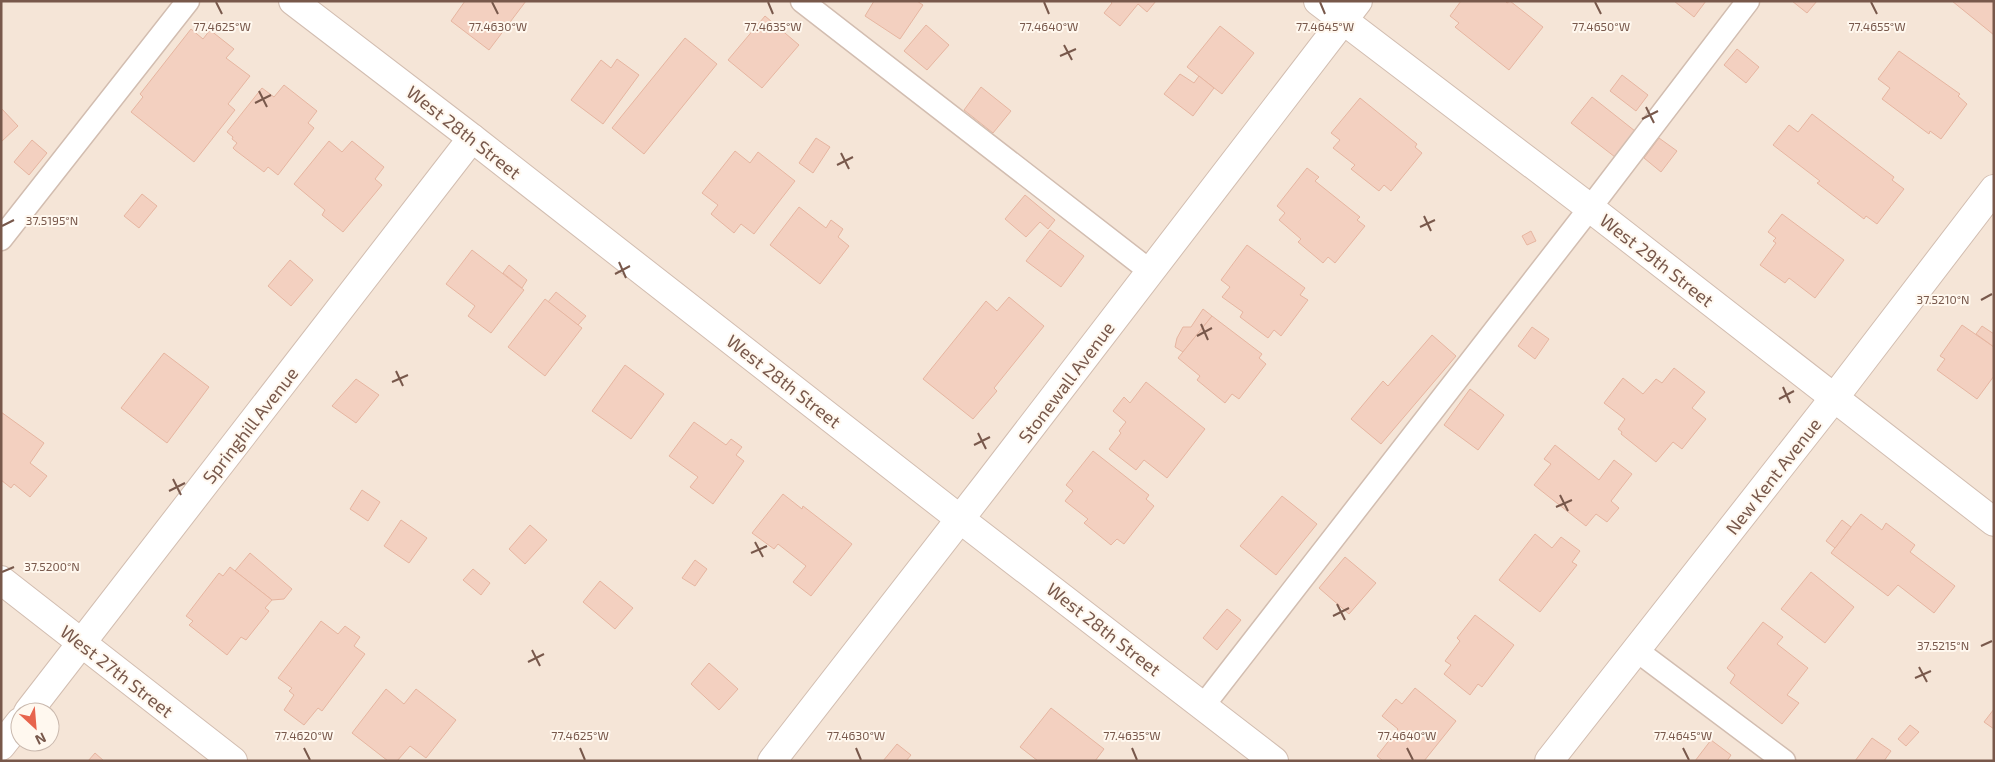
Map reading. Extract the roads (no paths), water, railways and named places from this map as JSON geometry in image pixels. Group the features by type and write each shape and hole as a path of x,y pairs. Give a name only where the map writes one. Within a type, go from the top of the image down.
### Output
{"street":[{"name":"West 28th Street","path":"293,1 1274,761"},
{"name":"West 29th Street","path":"1318,1 1350,11 1590,208 1994,522"},
{"name":"Stonewall Avenue","path":"772,761 1350,11"},
{"name":"Springhill Avenue","path":"35,702 472,138"},
{"name":"New Kent Avenue","path":"1549,761 1834,398 1994,189"},
{"name":"West 27th Street","path":"1,580 233,761"},
{"path":"1,746 10,735"}],"lane":[{"path":"1,240 188,1"},
{"path":"802,1 1150,271"},
{"path":"1203,706 1590,208 1748,1"},
{"path":"1636,650 1784,761"}]}
